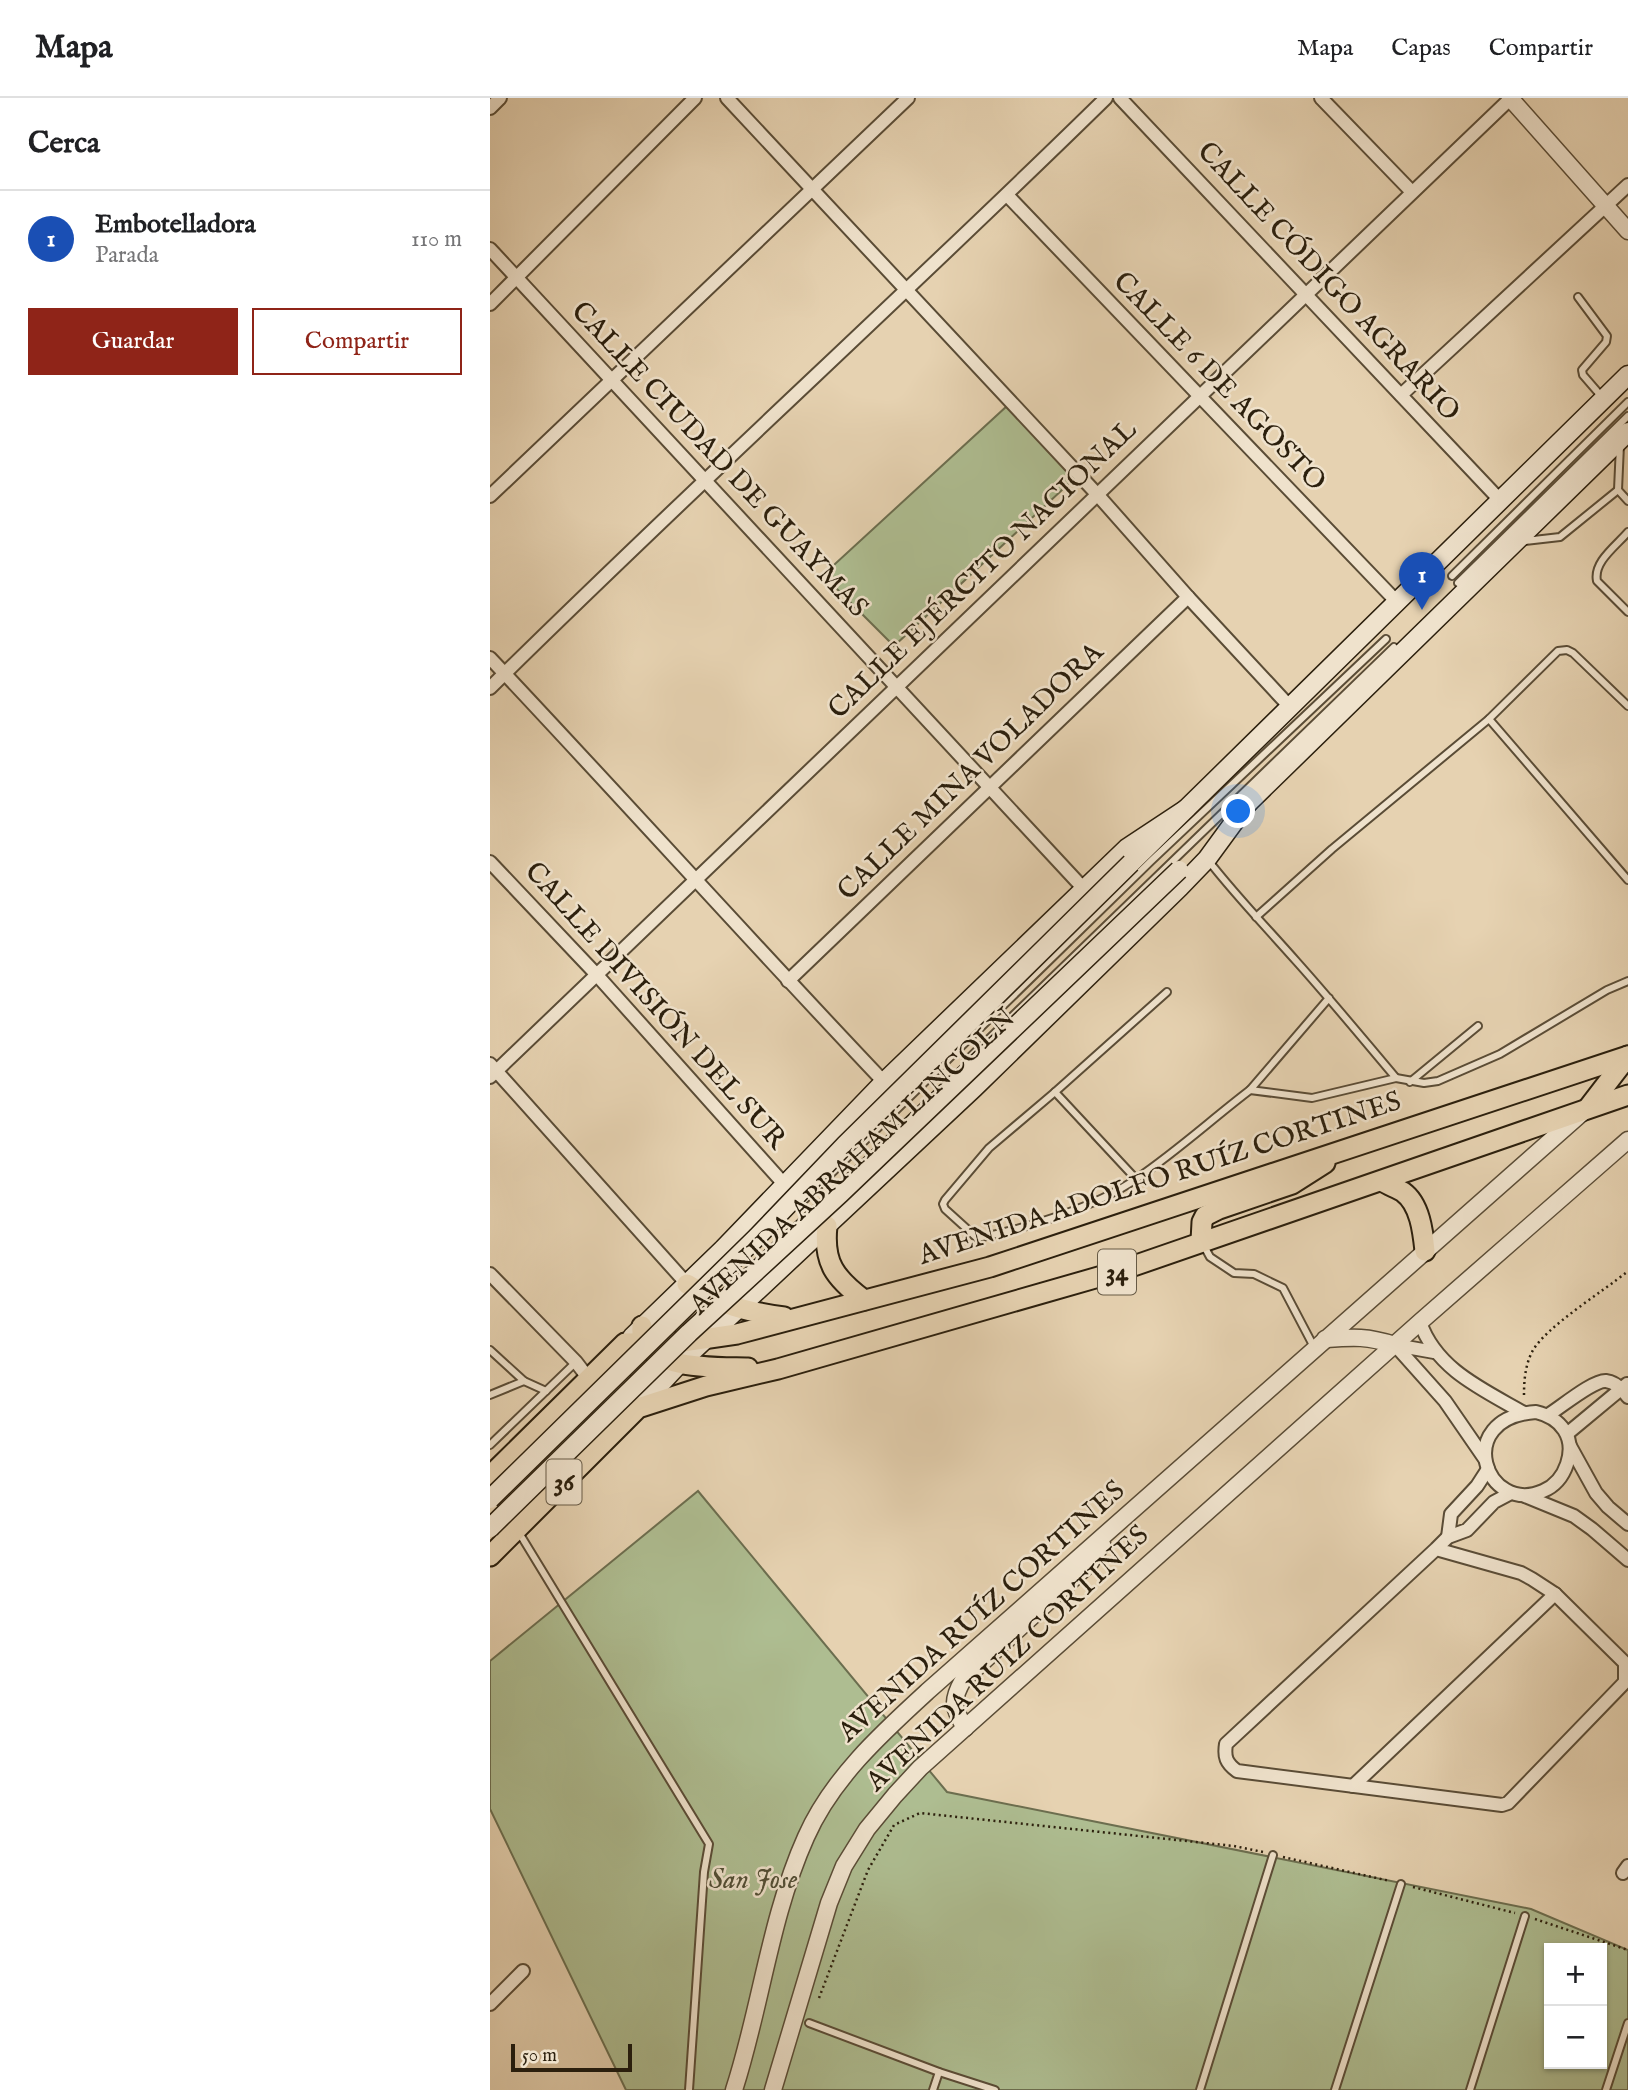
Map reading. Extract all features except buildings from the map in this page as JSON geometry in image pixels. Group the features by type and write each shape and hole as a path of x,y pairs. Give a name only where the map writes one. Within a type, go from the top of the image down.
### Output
{"main road":[{"name":"36","path":"490,1499 757,1237 845,1144 1628,375"},
{"name":"AVENIDA ABRAHAM LINCOLN","path":"490,1556 502,1530 689,1333 840,1194 1179,870 1624,436"},
{"name":"AVENIDA ABRAHAM LINCOLN","path":"490,1476 589,1379 652,1347 705,1340 721,1303 795,1253 827,1226 974,1088 1207,859 1248,803"},
{"name":"AVENIDA ABRAHAM LINCOLN","path":"502,1530 638,1408 652,1347 687,1284 884,1082 1127,848 1186,809"},
{"path":"1588,1108 1628,1056"},
{"name":"AVENIDA ADOLFO RUÍZ CORTINES","path":"705,1340 990,1267 1628,1056"},
{"name":"34","path":"638,1408 706,1386 778,1369 1116,1272 1628,1095"},
{"path":"1200,1241 1205,1216 1292,1184 1343,1150"},
{"path":"1382,1181 1405,1193 1413,1205 1422,1227 1425,1251"},
{"path":"754,1216 753,1236 764,1249 795,1253"},
{"path":"827,1226 827,1254 832,1268 840,1280 864,1300"},
{"path":"687,1284 721,1303 796,1318"},
{"name":"34","path":"652,1347 705,1340"},
{"path":"652,1347 716,1368 778,1369"}],"street":[{"path":"490,108 500,98"},
{"path":"490,304 695,98"},
{"path":"727,98 906,288 1291,708"},
{"path":"490,496 908,98"},
{"path":"490,688 704,480 1007,195 1106,98"},
{"name":"CALLE CÓDIGO AGRARIO","path":"1121,98 1499,499"},
{"path":"1321,98 1412,192"},
{"path":"1510,98 1628,231"},
{"name":"CALLE EJÉRCITO NACIONAL","path":"492,1070 697,879 1510,98"},
{"path":"1401,395 1628,185"},
{"name":"CALLE 6 DE AGOSTO","path":"1007,195 1397,602"},
{"name":"CALLE CIUDAD DE GUAYMAS","path":"490,249 1084,889"},
{"name":"CALLE MINA VOLADORA","path":"788,981 1188,597"},
{"path":"490,658 884,1082"},
{"name":"CALLE DIVISIÓN DEL SUR","path":"490,862 596,974 783,1184"},
{"path":"492,1070 687,1284"},
{"name":"AVENIDA RUÍZ CORTINES","path":"734,2090 789,1885 806,1836 850,1768 880,1735 1588,1108"},
{"path":"1395,1345 1628,1140"},
{"path":"492,1281 576,1362 589,1379"},
{"path":"1420,1322 1425,1338 1434,1352 1467,1381 1524,1413"},
{"path":"1320,1344 1362,1336 1434,1352"},
{"path":"1395,1345 1445,1401 1493,1479 1517,1494 1574,1516 1628,1560"},
{"name":"AVENIDA RUIZ CORTINES","path":"773,2090 829,1903 844,1866 867,1829 895,1795 965,1728 1395,1345"},
{"path":"1436,1549 1521,1573 1555,1594 1625,1663 1625,1682 1508,1802 1502,1805 1237,1771 1228,1764 1224,1755 1226,1744 1436,1549 1448,1538 1467,1530 1494,1502 1517,1494 1534,1494 1546,1490 1556,1482 1568,1461 1569,1440 1626,1390 1609,1381 1597,1383 1548,1415"},
{"path":"1448,1538 1451,1514 1477,1486 1486,1464 1489,1436 1494,1427 1513,1415 1536,1412 1556,1420 1596,1493 1628,1524"},
{"path":"965,1728 954,1711 956,1693 962,1680 1090,1563 1111,1530"},
{"path":"1353,1786 1555,1594"},
{"path":"490,2004 523,1971"}],"lane":[{"path":"1578,296 1607,336 1606,342 1582,370 1583,375 1603,398"},
{"path":"1452,576 1628,402"},
{"path":"1458,583 1628,416"},
{"path":"1517,541 1560,537 1618,490 1624,436"},
{"path":"1618,490 1628,501"},
{"path":"1628,532 1597,566 1595,574 1597,581 1628,612"},
{"path":"682,1342 721,1303 764,1249 1151,861 1386,639"},
{"path":"958,1069 1394,647"},
{"path":"1256,917 1332,849 1489,719 1553,654 1562,650 1573,653 1628,706"},
{"path":"1489,719 1628,880"},
{"path":"1207,859 1396,1078"},
{"path":"1250,1090 1312,1098 1396,1078 1410,1082 1438,1081 1500,1054 1606,990 1628,981"},
{"path":"1167,992 989,1148 945,1200 945,1209 974,1237 1015,1229 1098,1200 1136,1180 1250,1090 1329,998"},
{"path":"1410,1082 1478,1026"},
{"path":"490,1519 652,1347 721,1303 764,1249 938,1088"},
{"path":"1055,1092 1136,1180"},
{"path":"1200,1241 1210,1257 1234,1273 1254,1274 1283,1288 1320,1344"},
{"path":"652,1347 502,1530 709,1844 704,1872 689,2090"},
{"path":"490,1350 524,1381 547,1391"},
{"path":"490,1445 576,1362"},
{"path":"490,1395 524,1381"},
{"path":"1200,2090 1273,1854"},
{"path":"1335,2090 1401,1884"},
{"path":"1470,2090 1525,1916"},
{"path":"809,2023 995,2090"},
{"path":"1606,2090 1628,2023"},
{"path":"933,2090 939,2072"}],"path":[{"path":"1524,1413 1526,1367 1533,1350 1552,1329 1628,1271"},
{"path":"809,2023 868,1870 894,1825 920,1813"}],"green space":[{"path":"1007,406 1076,477 894,646 823,575"},
{"name":"San Jose","path":"698,1491 947,1792 1531,1909 1628,1950 1628,2090 626,2090 490,1809 490,1661"}],"place":[{"name":"Embotelladora","path":"1422,610"}]}
